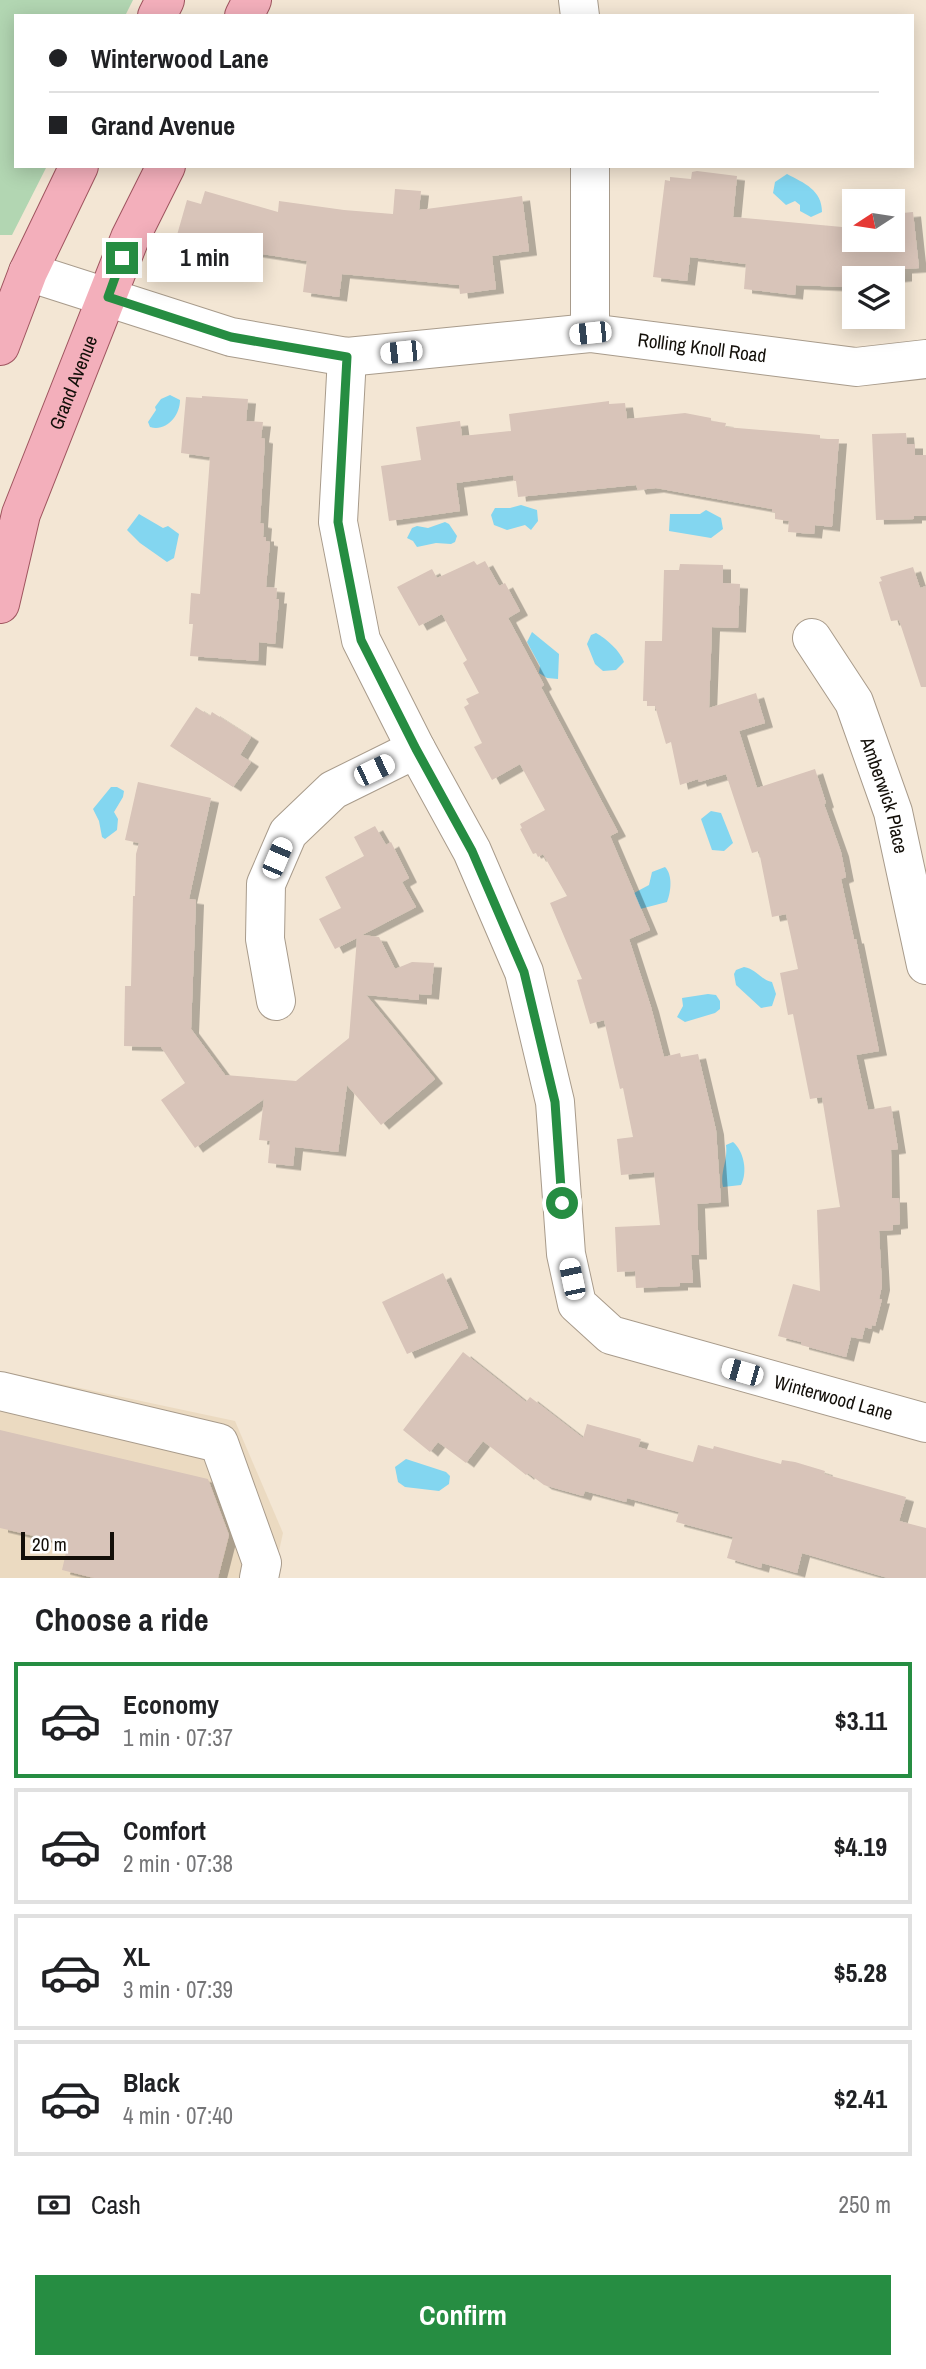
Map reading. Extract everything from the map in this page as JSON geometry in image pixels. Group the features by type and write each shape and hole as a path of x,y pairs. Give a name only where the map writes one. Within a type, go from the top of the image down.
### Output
{"main road":[{"path":"0,345 28,272 78,168"},
{"name":"Grand Avenue","path":"0,604 21,513 130,238 165,168"}],"street":[{"path":"590,168 590,333"},
{"name":"Rolling Knoll Road","path":"28,272 231,337 347,357 590,333 856,367 926,359"},
{"name":"Winterwood Lane","path":"347,357 338,522 361,640 472,851 524,972 555,1102 566,1254 577,1304 611,1335 926,1423"},
{"name":"Amberwick Place","path":"812,638 854,702 893,812 926,965"},
{"path":"276,1001 265,939 266,884 288,832 333,790 416,749"},
{"path":"0,1391 219,1443 262,1563 259,1578"}],"shaded area":[{"path":"0,1371 235,1421 283,1533 273,1578 0,1578"}],"green space":[{"path":"0,0 133,0 126,14 14,14 14,168 46,168 12,235 0,235"}],"water":[{"path":"787,174 806,184 815,193 822,212 811,217 800,211 800,205 795,201 786,205 773,193 775,182"},
{"path":"170,395 180,400 175,417 167,425 150,427 148,422 156,410 155,407 161,399"},
{"path":"521,505 537,510 538,521 531,530 525,525 507,530 494,525 491,515 495,508"},
{"path":"706,510 721,518 723,529 711,538 669,531 670,514 700,514"},
{"path":"139,514 163,528 168,526 179,534 174,558 167,562 127,530"},
{"path":"445,522 457,536 451,544 436,543 417,547 407,538 412,528 428,528"},
{"path":"532,632 559,654 558,679 547,678 539,673 540,666 527,642"},
{"path":"596,633 613,646 622,658 624,662 616,670 603,671 595,664 587,644 591,635"},
{"path":"111,787 124,791 114,812 118,819 117,830 105,839 93,809"},
{"path":"711,811 721,813 733,843 724,851 712,850 701,819"},
{"path":"665,867 670,884 667,902 640,909 634,893 649,885 652,872"},
{"path":"744,967 772,982 776,994 772,1006 761,1008 736,985 734,974 736,970"},
{"path":"716,995 720,1001 720,1009 715,1013 685,1022 677,1017 683,1006 682,998"},
{"path":"733,1142 742,1156 743,1180 741,1185 723,1187 726,1145"},
{"path":"406,1459 446,1472 450,1476 449,1484 439,1491 405,1487 398,1482 395,1467"}],"building":[{"path":"692,172 737,176 733,217 842,227 842,252 905,252 905,213 913,212 919,268 842,266 842,287 796,285 795,295 744,289 746,264 690,257 687,281 653,277 665,180 670,181 670,177 691,179"},
{"path":"395,189 421,191 419,210 522,196 529,251 492,256 496,289 460,294 459,285 342,274 339,297 303,292 307,261 249,252 241,277 231,276 188,264 193,248 175,242 187,200 201,204 205,191 278,212 279,201 393,214"},
{"path":"186,397 248,399 246,421 263,422 261,438 265,439 260,523 264,524 263,537 270,542 266,587 277,588 276,599 279,599 275,644 259,642 258,661 190,656 193,624 189,624 191,593 200,594 210,457 181,453"},
{"path":"609,401 609,404 625,403 627,419 685,413 726,423 725,427 839,439 832,527 815,525 814,534 788,532 789,521 775,519 772,509 656,488 638,490 636,485 518,497 513,475 456,483 460,511 389,521 381,466 421,460 416,427 460,421 462,436 511,431 509,414"},
{"path":"906,433 907,444 915,444 915,455 926,455 926,516 876,520 872,434"},
{"path":"474,561 477,565 485,561 499,586 505,583 520,611 508,618 544,685 541,687 618,832 610,836 650,930 629,939 664,1057 680,1053 681,1057 698,1054 716,1130 721,1202 697,1204 699,1255 691,1255 693,1283 636,1288 635,1271 617,1272 615,1227 660,1225 654,1172 621,1175 617,1139 633,1137 604,1020 590,1024 577,980 582,979 550,903 567,896 543,854 538,857 536,853 533,854 520,829 520,824 545,810 520,764 492,780 474,747 482,743 464,707 469,704 466,699 479,693 463,663 467,660 442,614 419,626 397,587 432,569 437,578"},
{"path":"680,564 723,565 723,583 740,584 738,628 712,627 709,708 756,693 765,723 739,731 757,788 815,769 841,852 846,877 841,879 879,1051 856,1055 868,1110 891,1106 898,1149 891,1150 892,1198 899,1198 900,1224 893,1225 893,1230 879,1231 882,1286 879,1299 882,1299 875,1326 872,1325 871,1329 865,1327 862,1339 851,1337 846,1357 778,1336 793,1284 820,1291 817,1210 840,1207 822,1097 810,1099 793,1014 788,1015 780,973 798,969 786,914 772,917 759,851 752,853 726,774 680,785 671,742 666,744 655,706 647,706 647,701 643,701 645,641 662,641 664,570 679,570"},
{"path":"913,567 920,588 926,586 926,687 921,687 899,620 891,621 879,582 882,581 880,577"},
{"path":"196,707 210,716 212,712 251,737 240,755 251,762 233,787 170,746"},
{"path":"138,782 211,798 189,899 196,900 191,1029 225,1075 296,1081 349,1038 357,938 335,949 319,919 341,908 325,877 364,856 354,837 375,826 386,845 391,842 409,878 402,882 416,907 362,935 379,937 395,969 412,962 434,963 431,995 419,994 419,1000 366,995 435,1079 381,1125 347,1085 338,1152 295,1147 293,1166 268,1163 270,1141 259,1140 264,1099 195,1148 161,1100 185,1083 161,1047 124,1046 125,986 131,986 133,896 139,843 125,840"},
{"path":"443,1273 468,1328 407,1354 382,1302"},
{"path":"463,1352 526,1402 530,1397 583,1438 587,1424 641,1439 638,1447 693,1462 698,1445 713,1449 714,1446 781,1464 782,1460 795,1462 825,1471 824,1474 906,1497 899,1521 926,1528 926,1578 888,1578 802,1553 797,1573 762,1563 761,1568 727,1558 733,1537 676,1522 679,1512 627,1498 626,1502 585,1491 583,1496 544,1485 528,1473 526,1475 483,1441 466,1463 438,1442 430,1452 403,1430"},
{"path":"0,1430 208,1479 229,1535 218,1578 94,1578 62,1570 68,1544 0,1528"}],"route":[{"path":"122,258 108,297 231,337 347,357 338,522 361,640 472,851 524,972 555,1102 562,1203"}]}
